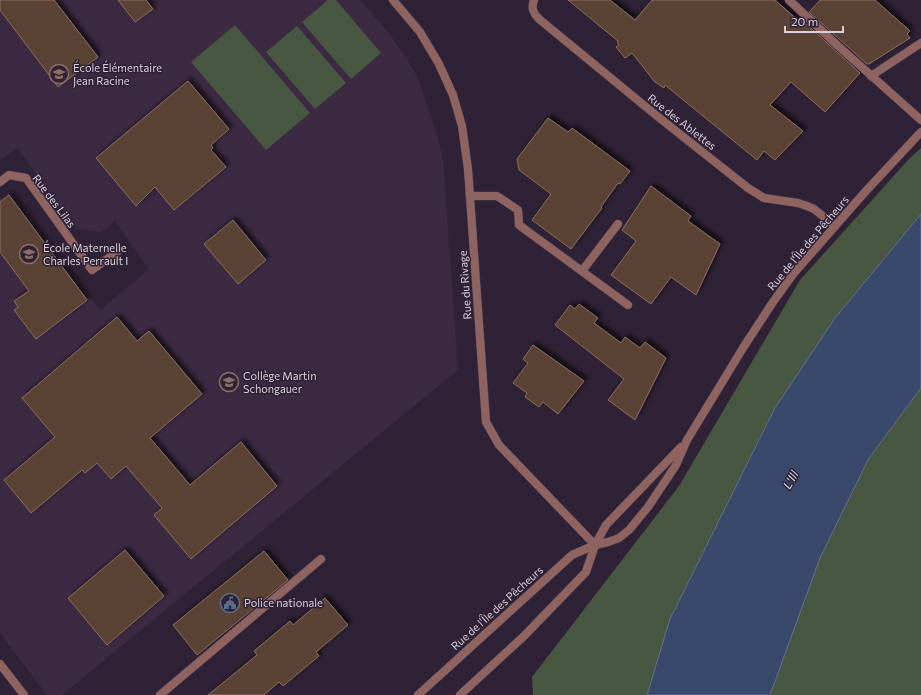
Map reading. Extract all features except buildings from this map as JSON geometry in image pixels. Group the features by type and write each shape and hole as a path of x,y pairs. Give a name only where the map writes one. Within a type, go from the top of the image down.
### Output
{"street":[{"name":"Rue du Rivage","path":"393,0 420,32 439,64 453,95 462,126 468,169 486,422 499,445 595,545"},
{"path":"789,0 921,120"},
{"name":"Rue des Ablettes","path":"533,4 533,13 539,19 646,107 756,194 764,198 798,203 807,206 814,209 834,226"},
{"path":"871,76 921,43"},
{"name":"Rue de l'Île des Pêcheurs","path":"418,695 572,555 595,545 620,538 630,530 648,507 676,465 687,440 773,302 794,273 834,226 921,132"},
{"name":"Rue des Lilas","path":"0,182 9,175 26,178 92,270 118,251"},
{"path":"470,196 497,196 518,210 519,224 628,305"},
{"path":"582,271 618,224"},
{"name":"Rue de l'Île des Pêcheurs","path":"460,695 524,636 586,572 595,545 606,525 687,440"},
{"path":"160,695 321,559"},
{"path":"0,664 24,695"}],"shaded area":[{"name":"Collège Martin Schongauer","path":"0,0 360,0 388,32 417,76 436,131 443,159 458,370 62,695 47,695 0,633 0,198 8,192 13,193 100,310 149,269 115,221 101,232 76,229 17,148 0,160"}],"green space":[{"path":"328,0 336,0 381,53 351,79 302,22"},
{"path":"235,25 310,113 266,150 191,62"},
{"path":"297,26 346,83 315,109 266,52"},
{"path":"921,148 921,214 835,318 775,408 670,619 647,695 533,695 532,677 679,486 800,280 909,159"},
{"path":"921,388 921,695 770,695 820,558 869,458"}],"water":[{"name":"L'Ill","path":"921,214 921,388 869,458 820,558 770,695 647,695 670,619 775,408 835,318"}],"place":[{"name":"École Élémentaire Jean Racine","path":"59,74"},
{"name":"École Maternelle Charles Perrault I","path":"29,254"},
{"name":"Collège Martin Schongauer","path":"229,382"},
{"name":"Police nationale","path":"230,603"}]}
